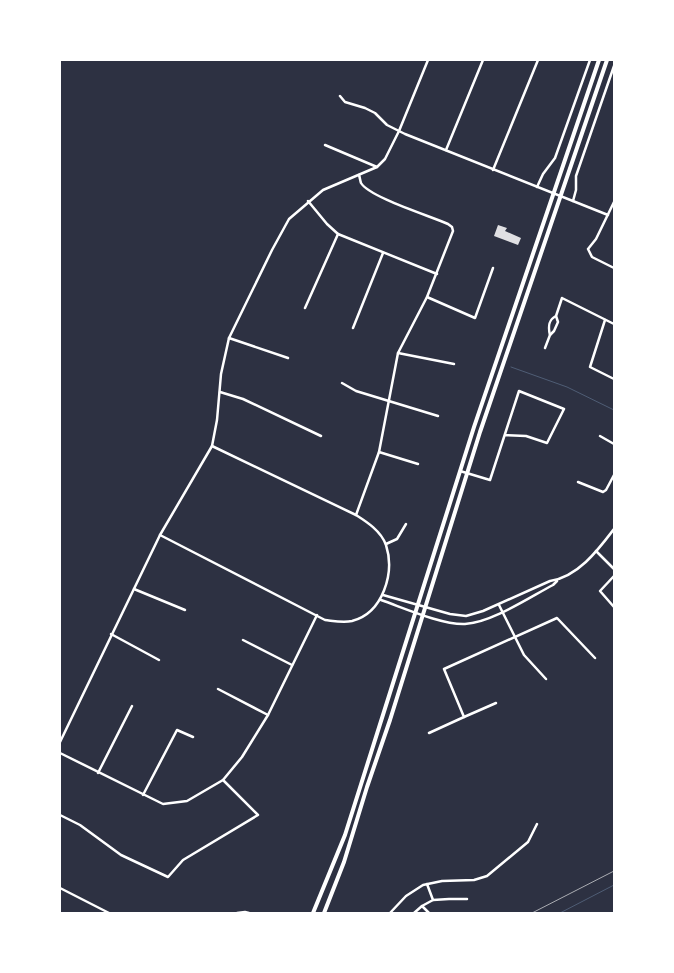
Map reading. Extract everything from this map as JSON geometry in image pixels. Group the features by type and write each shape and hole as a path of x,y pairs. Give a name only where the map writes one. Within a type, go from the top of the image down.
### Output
{"main road":[{"path":"599,60 552,193 460,470 344,835 315,912 324,913 344,862 467,473 607,60"}],"street":[{"path":"60,742 160,535 212,446 221,374 228,338 272,250 289,219 308,201 323,190 377,167 385,159 399,131 428,60"},
{"path":"446,150 484,60"},
{"path":"493,170 538,60"},
{"path":"537,187 543,174 555,158 590,60"},
{"path":"573,201 576,190 576,176 614,66"},
{"path":"340,96 345,102 375,113 387,125 399,131 608,215"},
{"path":"325,145 377,167"},
{"path":"356,515 379,452 398,352 427,297 453,231 451,226 369,190 361,183 359,175"},
{"path":"308,201 338,234 436,274"},
{"path":"614,202 596,239 588,249 592,257 614,268"},
{"path":"305,308 338,234"},
{"path":"353,328 383,253"},
{"path":"427,297 475,318 493,268"},
{"path":"550,335 548,327 556,316 562,298 614,324"},
{"path":"544,348 558,322 556,316"},
{"path":"605,320 590,367 614,379"},
{"path":"228,338 288,358"},
{"path":"398,352 454,364"},
{"path":"342,383 356,391 438,416"},
{"path":"460,470 490,480 519,391 564,409 548,443 526,436 505,435"},
{"path":"220,392 243,399 321,436"},
{"path":"600,436 614,444"},
{"path":"160,535 325,620 338,622 352,621 368,612 381,600 388,570 386,544 370,524 356,515 212,446"},
{"path":"379,452 418,464"},
{"path":"578,482 603,492 614,475"},
{"path":"386,544 397,539 406,524"},
{"path":"381,600 446,622 464,624 479,621 503,612 553,585 576,570 596,551 614,529"},
{"path":"596,551 614,570"},
{"path":"614,576 600,591 614,607"},
{"path":"383,595 450,614 466,616 483,612 550,581 558,580"},
{"path":"134,589 185,610"},
{"path":"499,604 524,655 546,679"},
{"path":"60,753 163,804 187,802 223,780 242,757 268,715 317,616"},
{"path":"464,717 444,669 514,637 557,618 594,658"},
{"path":"111,634 158,660"},
{"path":"243,640 292,665"},
{"path":"218,689 268,715"},
{"path":"429,733 496,703"},
{"path":"98,773 132,706"},
{"path":"143,794 177,730 193,737"},
{"path":"60,815 80,825 121,855 168,877 183,860 258,815 223,780"},
{"path":"390,913 406,896 427,884 442,881 465,882 487,876 528,842 537,824"},
{"path":"427,884 433,900"},
{"path":"60,888 109,913"},
{"path":"414,913 433,900 467,899"},
{"path":"422,906 429,913"},
{"path":"238,913 249,913"}],"building":[{"path":"498,225 507,228 505,231 521,238 518,245 494,236"}],"waterway":[{"path":"511,367 567,387 614,410"},
{"path":"560,913 614,885"}],"railway":[{"path":"532,913 614,871"}]}
